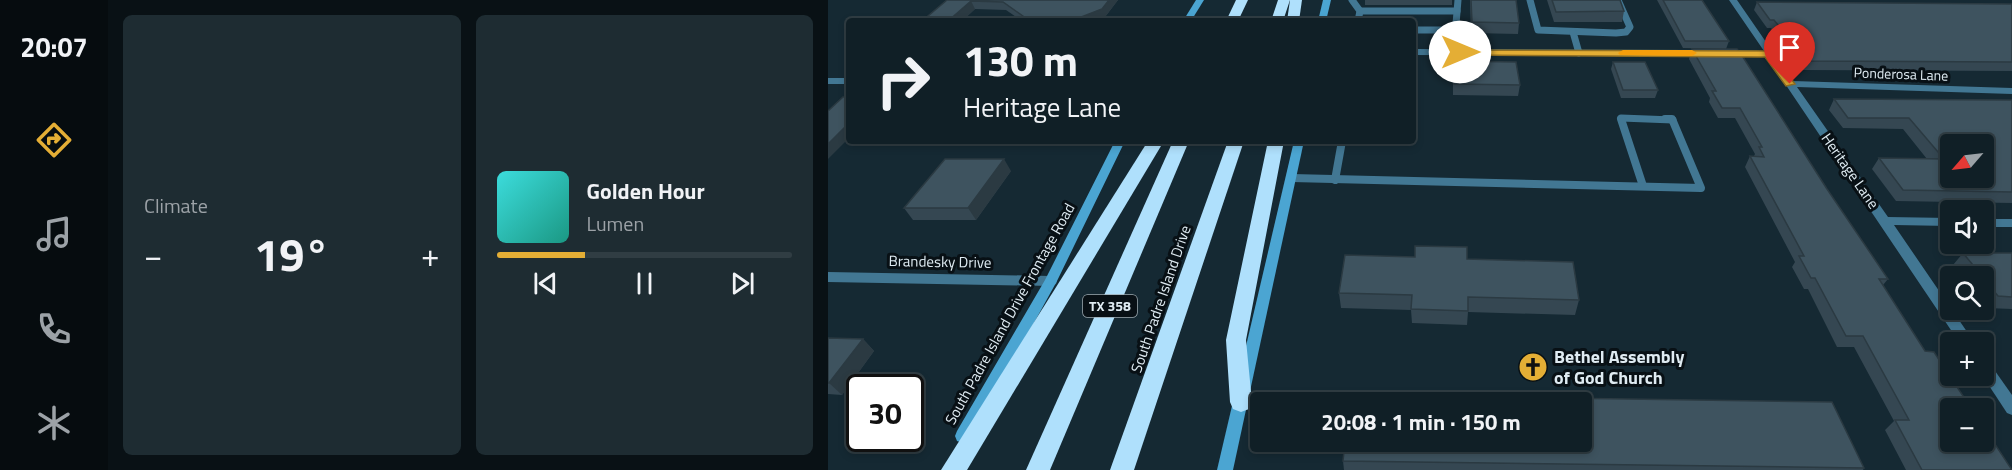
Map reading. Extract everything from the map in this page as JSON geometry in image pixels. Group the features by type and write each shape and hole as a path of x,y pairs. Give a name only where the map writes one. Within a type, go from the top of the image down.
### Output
{"highway":[{"path":"1278,18 1284,0"},
{"path":"1293,18 1296,0"},
{"path":"953,470 1154,144"},
{"name":"TX 358","path":"1038,470 1180,144"},
{"name":"South Padre Island Drive","path":"1122,470 1235,144"},
{"path":"1241,402 1236,340 1275,144"}],"main road":[{"path":"1189,18 1200,0"},
{"path":"1323,18 1326,0"},
{"name":"South Padre Island Drive Frontage Road","path":"944,470 1051,280 1119,144"},
{"path":"1224,470 1298,144"}],"street":[{"name":"Heritage Lane","path":"1733,0 1960,332"},
{"path":"1416,52 1768,54"},
{"path":"828,81 846,81"},
{"name":"Ponderosa Lane","path":"1790,84 2012,91"},
{"path":"1884,221 1940,222"},
{"path":"1994,223 2012,223"},
{"name":"Brandesky Drive","path":"828,277 1051,280"},
{"path":"1994,382 2012,408"}],"lane":[{"path":"1352,0 1360,11 1359,18"},
{"path":"1416,30 1451,28 1456,24 1458,0"},
{"path":"1530,0 1535,26 1538,30 1616,33 1629,30 1618,0"},
{"path":"1360,11 1458,11"},
{"path":"1573,32 1579,53"},
{"path":"1292,178 1701,188 1672,119 1621,118 1643,186"},
{"path":"1335,180 1341,144"}],"building":[{"path":"947,0 1109,0 1102,9 1079,18 1026,18 1003,2 971,1 951,18 926,18"},
{"path":"1471,0 1516,0 1519,23 1472,22"},
{"path":"1552,0 1620,0 1624,11 1556,12"},
{"path":"1663,0 1702,0 1729,41 1685,41"},
{"path":"1757,2 2012,4 2012,62 1807,61"},
{"path":"1692,49 1737,49 1741,54 1827,189 1888,279 1879,279 1925,351 1934,352 1940,361 1940,386 1956,386 1964,398 1940,398 1940,452 1994,452 1994,443 2012,470 1922,470 1895,420 1909,420 1863,336 1846,336 1815,278 1811,278 1799,256 1804,256 1750,156 1764,157 1759,147 1762,147 1740,108 1722,108 1712,91 1716,91"},
{"path":"1453,61 1516,62 1520,85 1454,84"},
{"path":"1613,62 1645,62 1658,90 1623,90"},
{"path":"843,97 846,97 846,127 828,144 828,111"},
{"path":"1834,99 2012,100 2012,192 1903,190 1879,158 1940,159 1940,188 1994,188 1994,134 1940,134 1940,154 1909,118 1848,118"},
{"path":"945,159 1004,159 968,208 904,208"},
{"path":"1415,246 1467,247 1467,259 1573,262 1579,300 1468,297 1468,311 1411,309 1412,295 1339,293 1345,255 1415,257"},
{"path":"2012,253 2012,297 1998,296 1994,291 1994,266 1974,266 1964,254"},
{"path":"828,338 863,339 829,383 828,383"},
{"path":"1592,399 1832,402 1864,468 1343,461 1344,452 1592,452"}],"slow traffic":[{"path":"1623,53 1692,53"}],"place":[{"name":"Bethel Assembly of God Church","path":"1533,367"}],"route":[{"path":"1460,52 1768,54 1790,84"}]}
